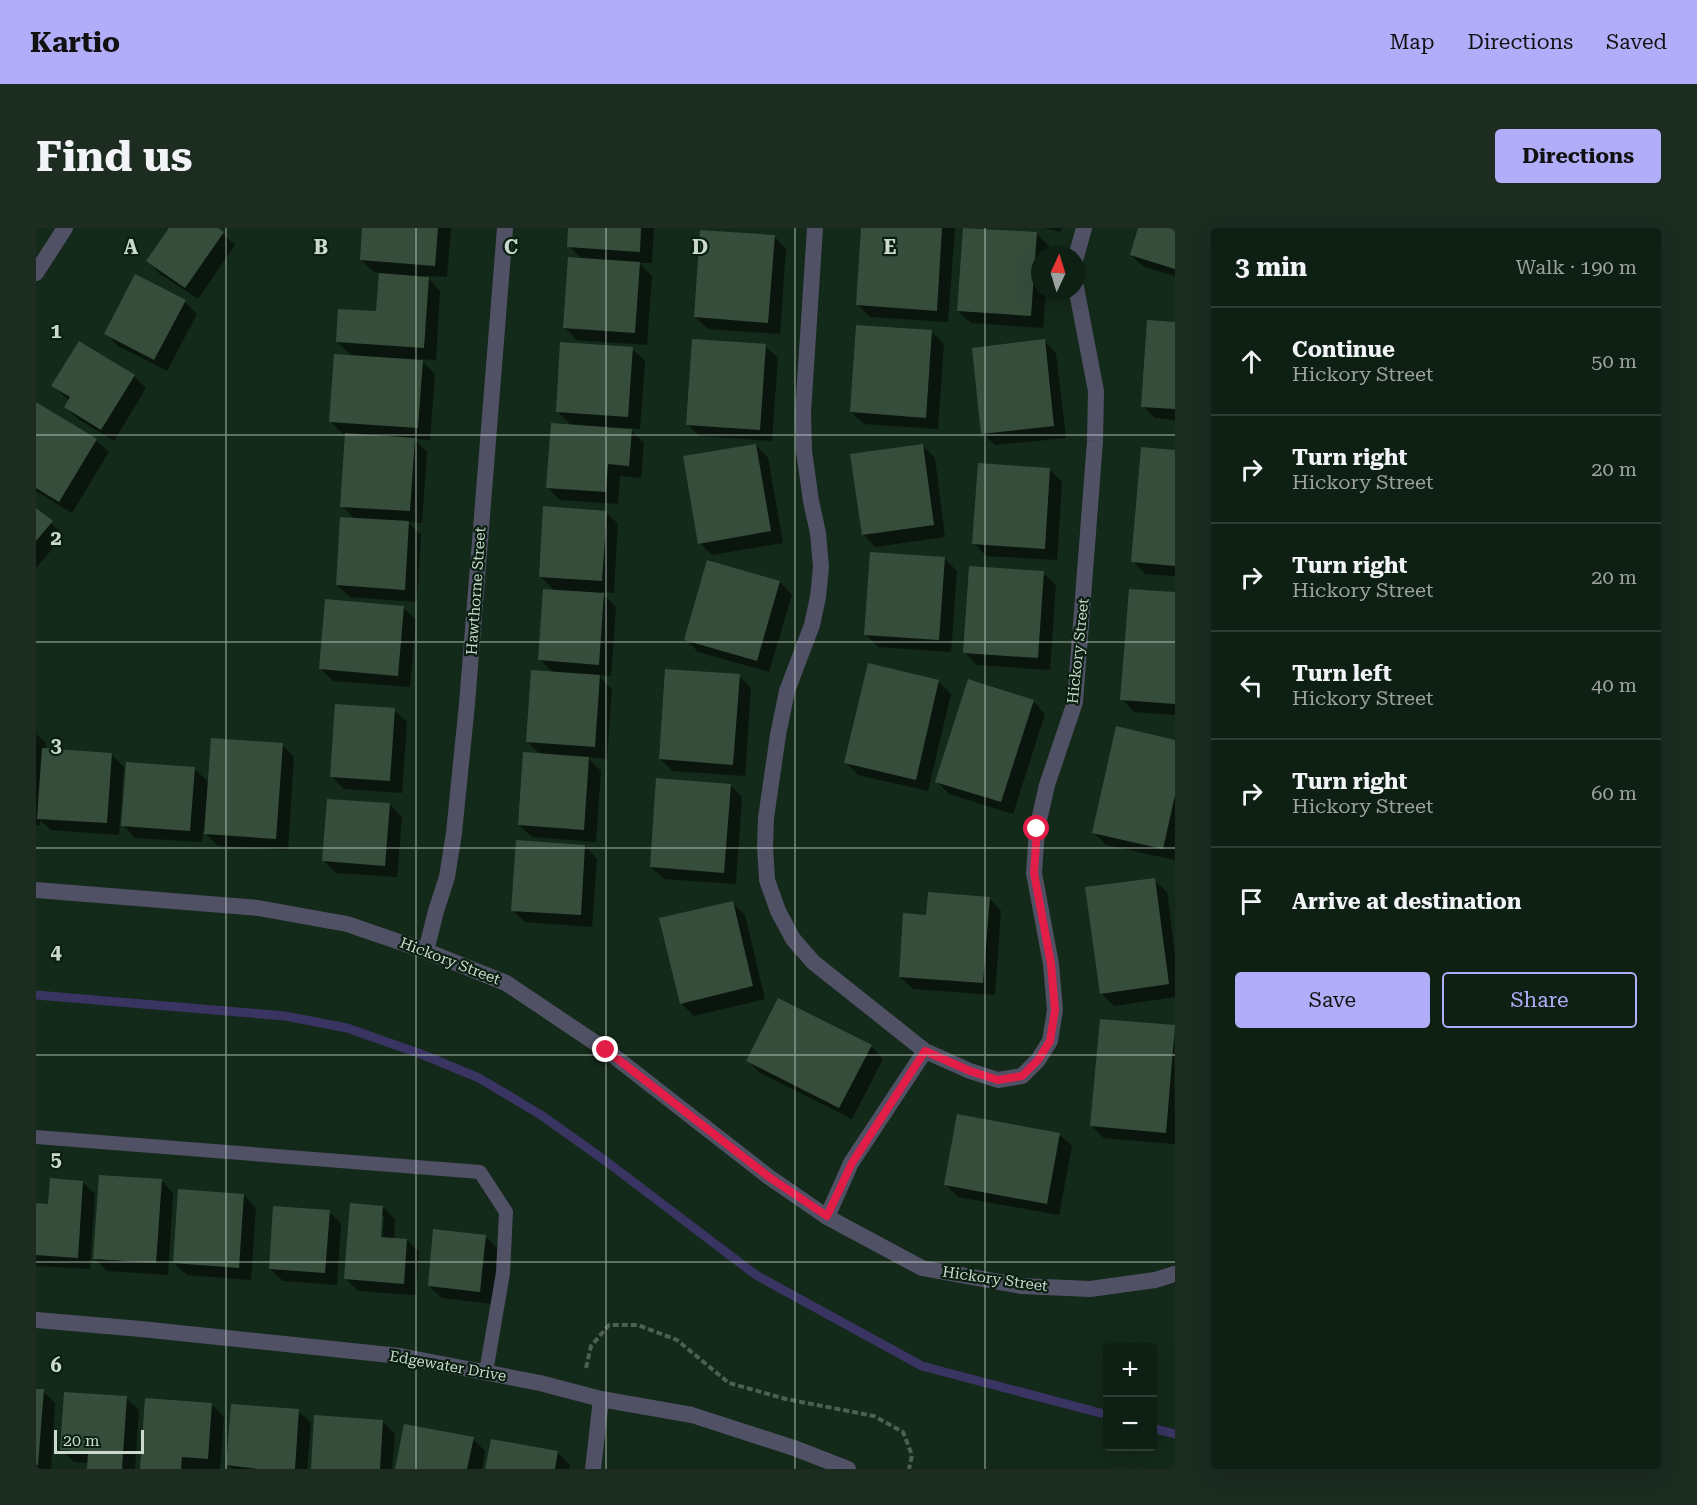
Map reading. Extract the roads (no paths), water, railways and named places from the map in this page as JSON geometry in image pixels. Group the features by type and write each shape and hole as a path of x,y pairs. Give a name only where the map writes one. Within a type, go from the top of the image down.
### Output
{"street":[{"path":"36,273 65,228"},
{"name":"Hawthorne Street","path":"426,951 447,878 454,833 467,704 505,228"},
{"name":"Hickory Street","path":"815,228 803,413 804,451 818,533 821,567 812,625 787,691 778,735 766,818 767,880 778,911 793,939 813,962 925,1051 970,1071 998,1080 1022,1076 1038,1060 1050,1041 1055,1010 1051,964 1034,873 1037,829 1047,785 1075,702 1095,441 1096,391 1078,300"},
{"path":"1079,246 1084,228"},
{"name":"Hickory Street","path":"36,890 258,908 347,924 426,951 506,983 606,1050 769,1177 827,1216 922,1269 1021,1286 1089,1289 1155,1280 1175,1274"},
{"path":"827,1216 852,1163 925,1051"},
{"name":"Edgewater Drive","path":"36,1320 400,1356 540,1383 601,1399 692,1415 794,1448 848,1469"},
{"path":"593,1469 601,1399"}],"lane":[{"path":"36,1137 480,1172 506,1212 503,1273 486,1372"}],"waterway":[{"path":"36,995 285,1016 347,1028 421,1054 479,1078 541,1115 756,1275 922,1366 1103,1414"},
{"path":"1157,1429 1175,1434"}]}
